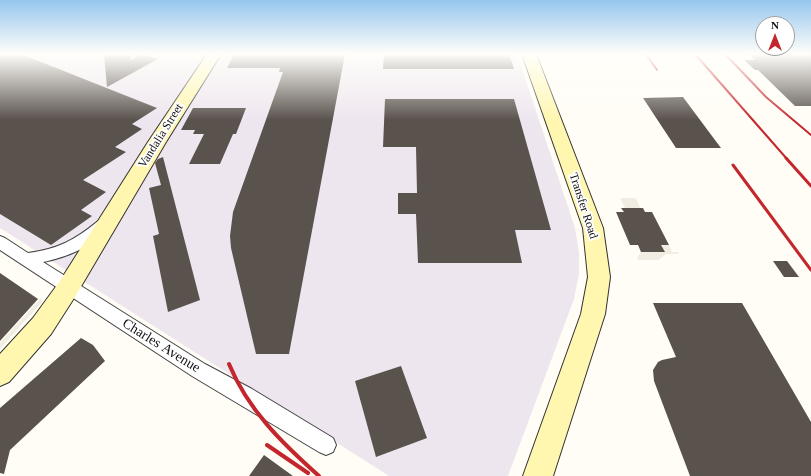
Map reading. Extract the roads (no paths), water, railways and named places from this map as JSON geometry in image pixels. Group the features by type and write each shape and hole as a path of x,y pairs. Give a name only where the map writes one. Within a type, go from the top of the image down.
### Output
{"main road":[{"name":"Vandalia Street","path":"0,373 42,326 68,288 196,76"},
{"name":"Transfer Road","path":"537,76 593,228 599,277 598,289 592,314 538,476"}],"street":[{"name":"Vandalia Street","path":"25,259 66,251 88,238 110,219"},
{"name":"Charles Avenue","path":"0,242 68,288 193,367 326,445"}],"railway":[{"path":"714,76 787,159"},
{"path":"746,76 766,97 811,135"},
{"path":"786,158 811,186"},
{"path":"733,165 811,270"},
{"path":"229,364 246,396 267,425 319,476"},
{"path":"267,445 308,473"}]}
